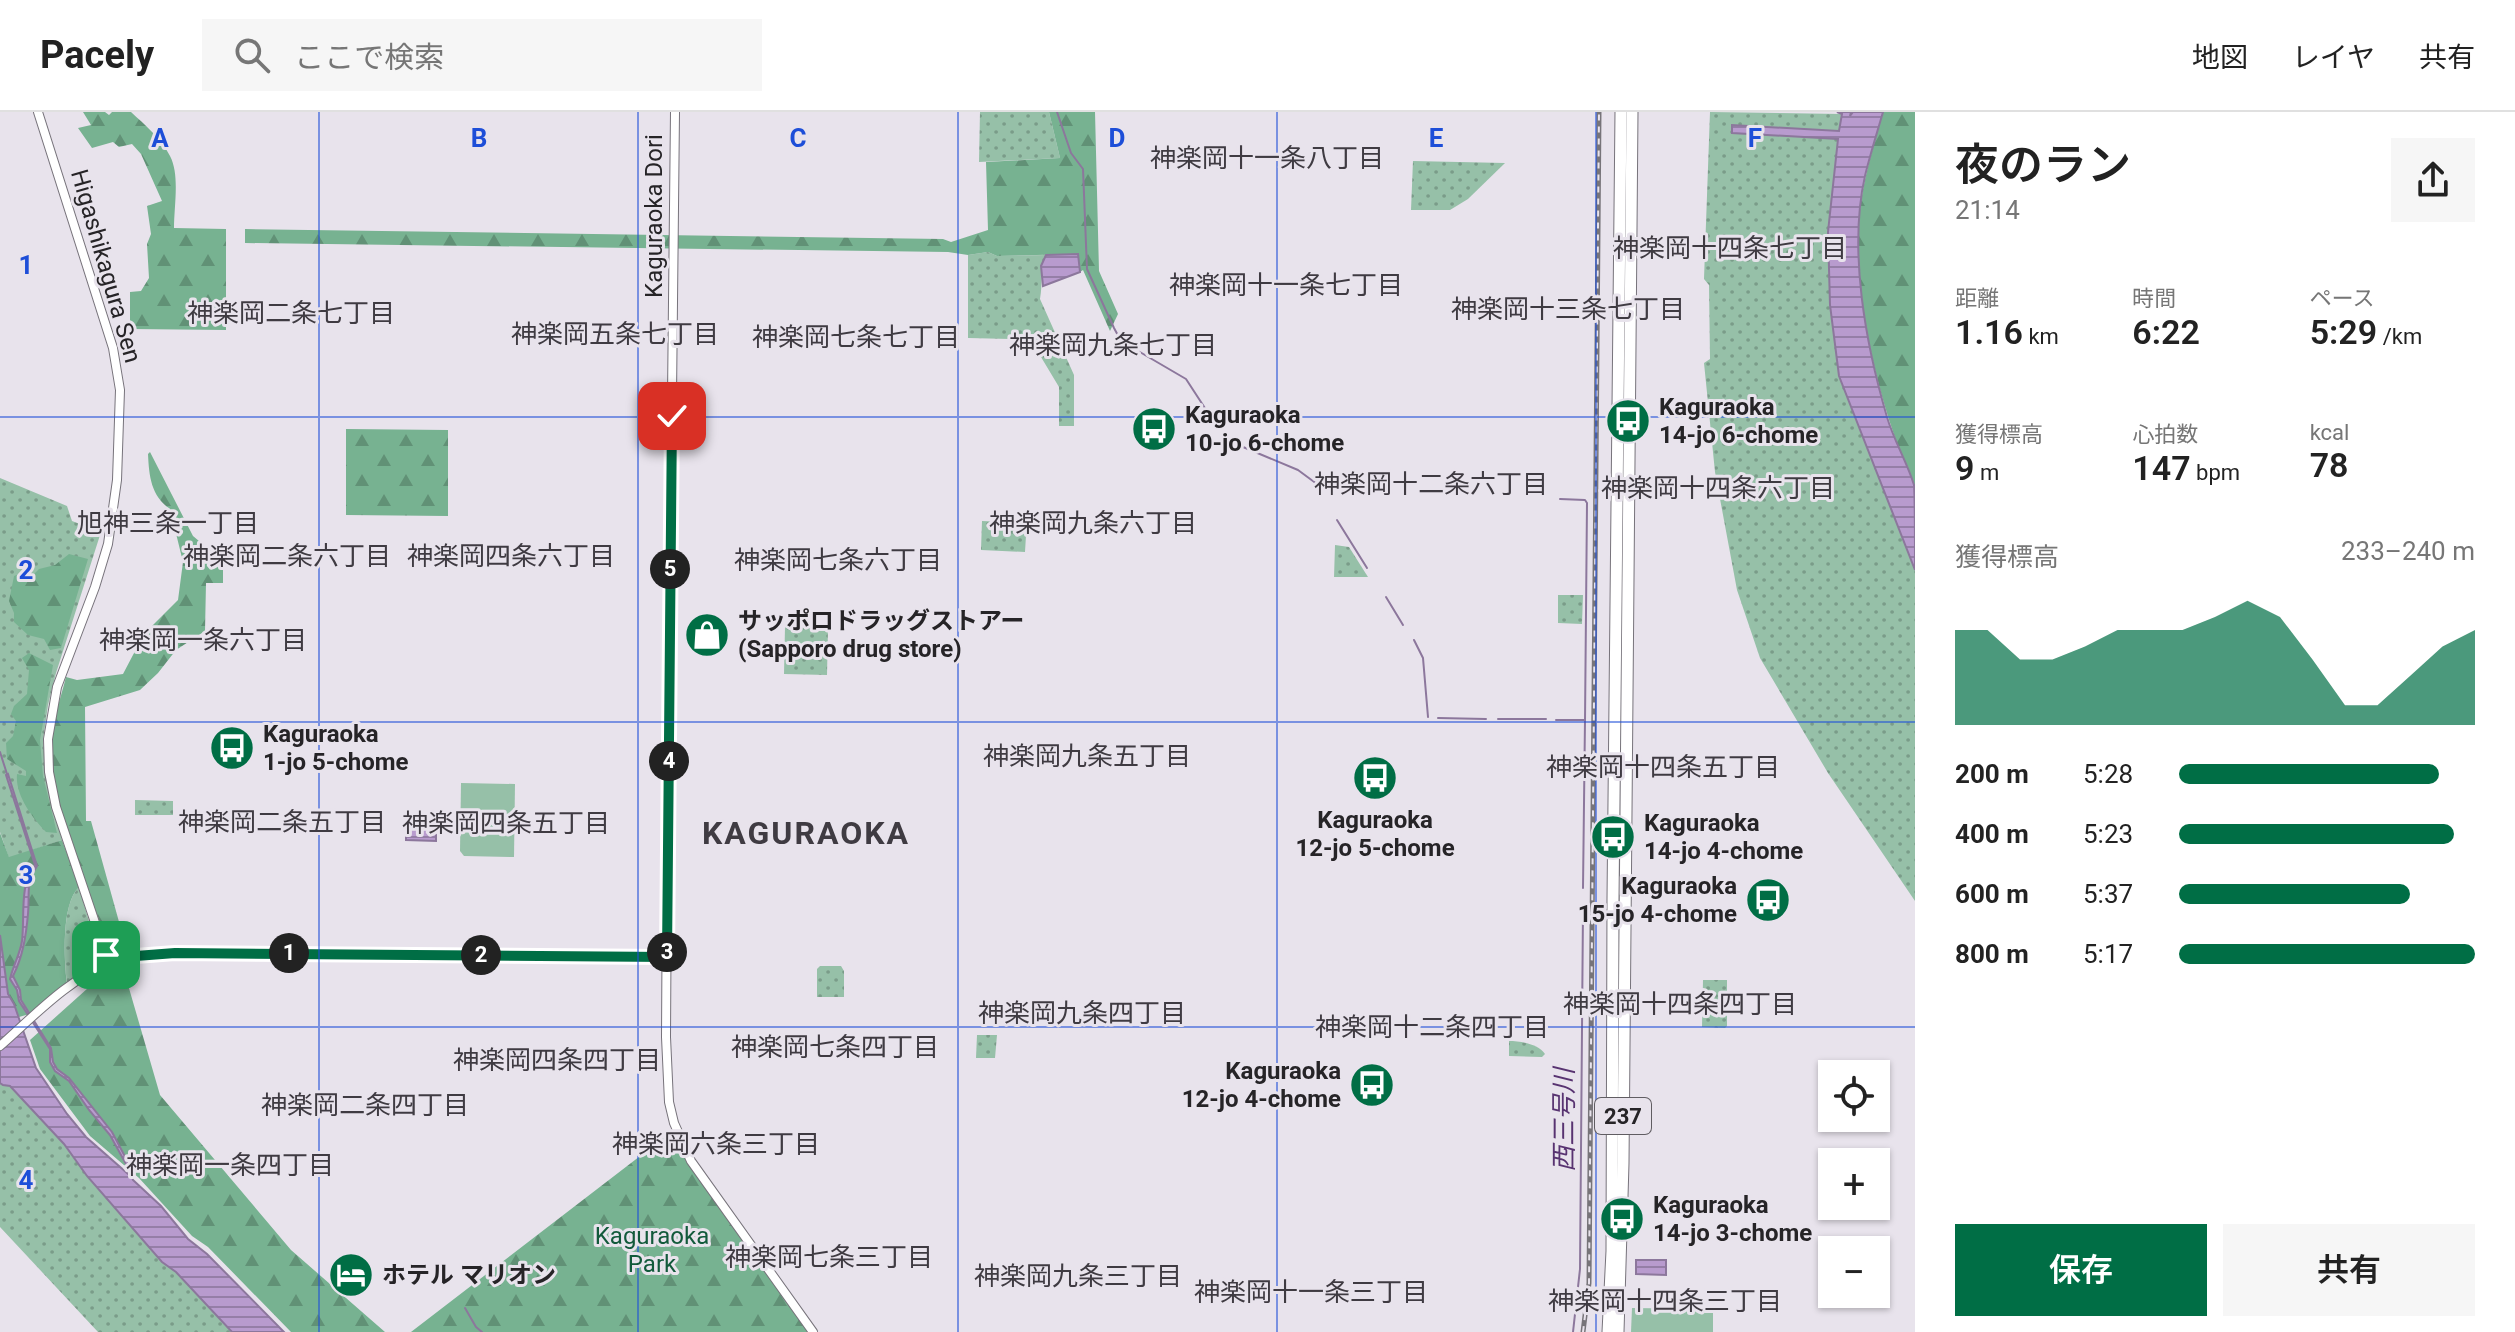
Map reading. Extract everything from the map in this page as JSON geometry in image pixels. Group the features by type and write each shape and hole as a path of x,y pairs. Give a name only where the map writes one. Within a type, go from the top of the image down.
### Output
{"highway":[{"name":"237","path":"1618,1332 1623,1163 1624,298 1621,112"},
{"name":"237","path":"1608,1332 1612,1251 1613,891 1624,298 1632,112"}],"street":[{"name":"Higashikagura Sen","path":"38,112 113,348 120,390 117,480 108,544 57,687 48,739 49,772 56,807 109,964"},
{"name":"Kaguraoka Dori","path":"675,112 667,1079 674,1123 691,1161 813,1332"},
{"path":"0,1046 85,976 109,964 136,956 175,953 667,957"}],"green space":[{"path":"83,112 105,112 109,115 112,112 131,112 162,143 175,172 174,228 226,229 226,330 130,329 130,292 141,291 149,278 147,244 151,234 147,206 162,201 141,154 132,144 119,147 113,142 92,148 78,128 91,125"},
{"path":"980,112 1049,112 1060,158 979,162"},
{"path":"1049,112 1095,112 1099,271 1118,314 1110,331 1083,270 1080,272 1078,254 997,256 988,252 968,255 948,252 245,243 245,229 943,239 951,242 988,230 986,162 1060,158"},
{"path":"1710,112 1842,114 1840,131 1733,125 1732,132 1838,139 1828,232 1830,305 1839,376 1915,570 1915,901 1828,773 1760,658 1737,590 1715,472 1704,363 1710,359 1709,285 1704,279"},
{"path":"1883,112 1915,112 1915,487 1881,392 1860,285 1860,205"},
{"path":"1413,161 1505,163 1468,199 1450,210 1411,210"},
{"path":"988,252 997,256 1046,255 1040,299 1074,375 1074,426 1059,426 1059,387 1029,337 1014,334 1010,339 968,338 968,255"},
{"path":"346,429 448,430 448,516 346,515"},
{"path":"150,452 193,536 218,557 223,569 223,583 206,583 205,631 176,650 140,690 85,707 86,821 91,821 121,929 129,929 128,948 116,950 109,946 62,812 51,759 51,737 66,677 77,680 123,674 144,634 178,600 183,562 170,509 152,485 148,462"},
{"path":"0,478 67,506 72,521 101,532 56,673 43,740 46,775 62,840 9,858 0,832"},
{"path":"1006,519 1027,519 1025,552 981,550 982,521 1005,522"},
{"path":"1335,545 1349,547 1368,577 1334,577"},
{"path":"69,554 88,559 61,648 50,650 44,639 28,635 14,622 9,601 14,576 24,572 34,574 39,569 55,565"},
{"path":"1558,595 1583,595 1582,624 1558,623"},
{"path":"785,627 828,628 827,675 784,674"},
{"path":"29,653 53,665 40,740 43,776 57,833 46,832 30,813 17,782 17,774 26,776 26,771 7,759 6,743 13,736 16,721 11,714 14,706 27,694 29,670 22,658"},
{"path":"461,783 515,784 514,857 464,856 460,851"},
{"path":"135,800 173,801 173,815 135,815"},
{"path":"0,833 9,857 62,840 79,887 73,895 67,919 67,984 33,1013 19,1017 8,994 0,935"},
{"path":"79,887 100,959 67,984 67,919 73,895"},
{"path":"820,966 841,966 844,971 844,997 817,997 817,969"},
{"path":"124,971 160,1095 291,1250 385,1332 291,1332 208,1247 192,1236 139,1178 90,1136 40,1069 30,1040 88,988"},
{"path":"1703,980 1727,980 1725,1028 1702,1027"},
{"path":"977,1035 997,1035 995,1058 976,1058"},
{"path":"1509,1041 1533,1045 1545,1054 1542,1057 1509,1056"},
{"path":"0,1083 10,1086 64,1144 87,1176 162,1262 176,1271 232,1332 98,1332 0,1227"},
{"name":"Kaguraoka Park","path":"674,1130 684,1155 810,1332 411,1332"},
{"path":"1632,1308 1713,1309 1713,1332 1631,1332"}],"shaded area":[{"path":"1837,112 1851,112 1850,116 1853,112 1883,112 1860,205 1859,266 1866,329 1879,389 1914,485 1915,570 1839,376 1830,305 1828,232 1838,139 1732,133 1732,125 1839,131 1842,114"},
{"path":"1078,254 1080,272 1043,286 1041,266 1046,255"},
{"path":"8,774 37,866 29,884 24,946 13,976 21,1000 51,1048 57,1069 69,1078 112,1132 129,1164 133,1180 161,1206 188,1239 207,1254 284,1332 232,1332 176,1272 162,1262 87,1176 64,1144 10,1086 0,1083 0,935 8,994 36,1068 86,1137 127,1173 126,1164 110,1135 69,1081 55,1071 50,1062 50,1049 19,1001 10,979 22,941 27,881 35,865"},
{"path":"406,826 436,827 436,841 406,840"},
{"path":"1636,1260 1666,1260 1666,1275 1636,1274"}],"waterway":[{"name":"西三号川","path":"1057,112 1071,153 1083,169 1087,269 1114,328 1121,341 1186,379 1214,422"},
{"name":"西三号川","path":"1243,447 1298,470 1321,487"},
{"path":"1560,499 1585,500 1587,503 1585,720"},
{"name":"西三号川","path":"1337,520 1367,568"},
{"name":"西三号川","path":"1386,597 1403,625"},
{"name":"西三号川","path":"1414,640 1423,658 1428,717"},
{"name":"西三号川","path":"1438,718 1486,719"},
{"name":"西三号川","path":"1498,719 1546,719"},
{"name":"西三号川","path":"1556,720 1585,720 1583,888"},
{"path":"0,752 7,774"},
{"name":"西三号川","path":"1573,1332 1580,1269 1583,909"},
{"path":"465,1308 482,1332"}],"railway":[{"path":"1583,1332 1589,1283 1599,112"}],"place":[{"name":"Kaguraoka 14-jo 6-chome","path":"1628,421"},
{"name":"Kaguraoka 10-jo 6-chome","path":"1154,429"},
{"name":"サッポロドラッグストアー (Sapporo drug store)","path":"707,635"},
{"name":"Kaguraoka 1-jo 5-chome","path":"232,748"},
{"name":"Kaguraoka 12-jo 5-chome","path":"1375,778"},
{"name":"Kaguraoka 14-jo 4-chome","path":"1613,837"},
{"name":"Kaguraoka 15-jo 4-chome","path":"1768,900"},
{"name":"Kaguraoka 12-jo 4-chome","path":"1372,1085"},
{"name":"Kaguraoka 14-jo 3-chome","path":"1622,1219"},
{"name":"ホテル マリオン","path":"351,1275"}],"district":[{"name":"神楽岡十一条八丁目","path":"1267,158"},
{"name":"神楽岡十四条七丁目","path":"1730,248"},
{"name":"神楽岡十一条七丁目","path":"1286,285"},
{"name":"神楽岡十三条七丁目","path":"1568,309"},
{"name":"神楽岡二条七丁目","path":"291,313"},
{"name":"神楽岡五条七丁目","path":"615,334"},
{"name":"神楽岡七条七丁目","path":"856,337"},
{"name":"神楽岡九条七丁目","path":"1113,345"},
{"name":"神楽岡十二条六丁目","path":"1431,484"},
{"name":"神楽岡十四条六丁目","path":"1718,488"},
{"name":"旭神三条一丁目","path":"168,523"},
{"name":"神楽岡九条六丁目","path":"1093,523"},
{"name":"神楽岡二条六丁目","path":"287,556"},
{"name":"神楽岡四条六丁目","path":"511,556"},
{"name":"神楽岡七条六丁目","path":"838,560"},
{"name":"神楽岡一条六丁目","path":"203,640"},
{"name":"神楽岡九条五丁目","path":"1087,756"},
{"name":"神楽岡十四条五丁目","path":"1663,767"},
{"name":"神楽岡二条五丁目","path":"282,822"},
{"name":"神楽岡四条五丁目","path":"506,823"},
{"name":"KAGURAOKA","path":"806,833"},
{"name":"神楽岡十四条四丁目","path":"1680,1004"},
{"name":"神楽岡九条四丁目","path":"1082,1013"},
{"name":"神楽岡十二条四丁目","path":"1432,1027"},
{"name":"神楽岡七条四丁目","path":"835,1047"},
{"name":"神楽岡四条四丁目","path":"557,1060"},
{"name":"神楽岡二条四丁目","path":"365,1105"},
{"name":"神楽岡六条三丁目","path":"716,1144"},
{"name":"神楽岡一条四丁目","path":"230,1165"},
{"name":"神楽岡七条三丁目","path":"829,1257"},
{"name":"神楽岡九条三丁目","path":"1078,1276"},
{"name":"神楽岡十一条三丁目","path":"1311,1292"},
{"name":"神楽岡十四条三丁目","path":"1665,1301"}],"route":[{"path":"106,955 109,964 136,956 175,953 667,957 672,416"}]}
